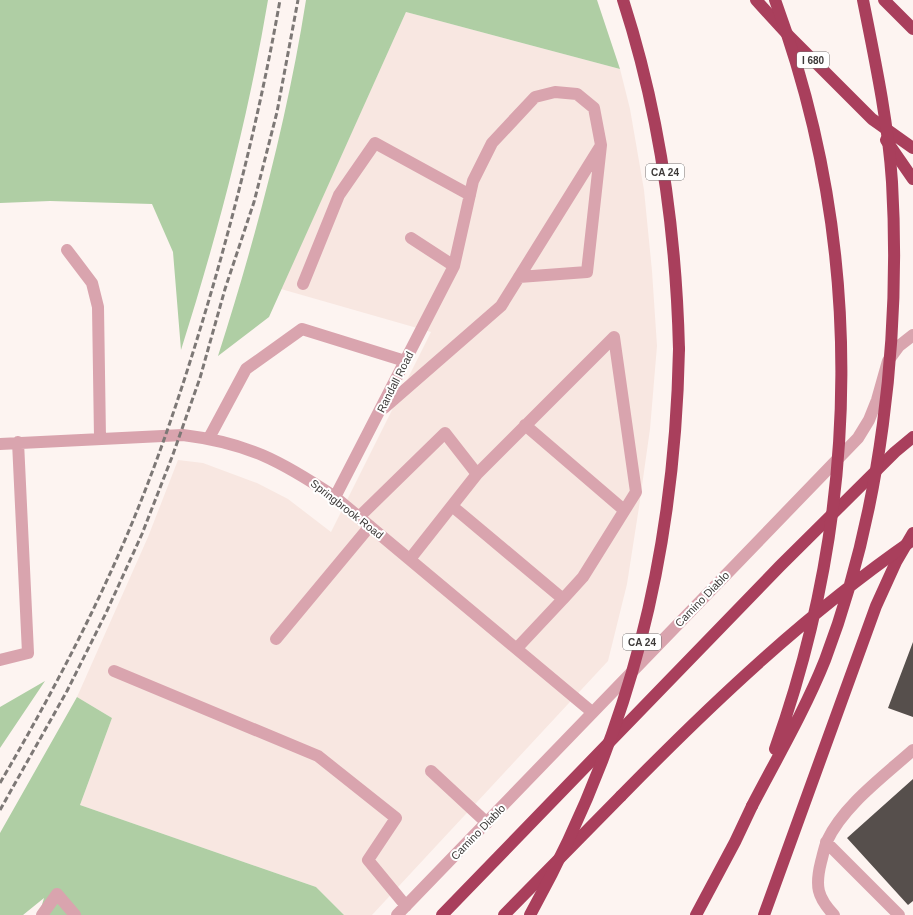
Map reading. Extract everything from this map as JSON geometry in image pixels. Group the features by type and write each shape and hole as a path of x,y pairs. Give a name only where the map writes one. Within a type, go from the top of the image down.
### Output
{"highway":[{"name":"CA 24","path":"530,915 560,858 592,788 629,685 643,636 660,559 671,486 679,349 675,258 666,176 648,89 624,0"},
{"name":"I 680","path":"756,0 788,35 872,119 913,148"},
{"path":"752,806 768,767 795,688 816,606 835,497 841,400 840,310 826,188 805,96 775,0"},
{"path":"696,915 732,848 809,696 826,657 861,537 871,495 884,410 892,322 894,265 892,180 880,86 863,0"},
{"path":"884,0 913,29"},
{"path":"872,119 913,179"},
{"path":"442,915 780,566 895,452 913,437"},
{"path":"764,915 876,606 896,562 913,533"},
{"path":"504,915 700,716 766,655 823,607 913,540"}],"street":[{"name":"Randall Road","path":"335,497 454,266 473,181 492,143 535,97 555,92 577,94 594,108 601,145 587,272 518,277"},
{"path":"303,284 339,195 376,143 470,195"},
{"path":"379,413 501,306 601,145"},
{"path":"411,238 454,266"},
{"path":"66,250 92,284 98,307 100,438"},
{"path":"209,438 246,369 302,329 405,361"},
{"name":"Camino Diablo","path":"397,915 858,438 869,420 877,400 888,361 899,346 913,335"},
{"path":"410,560 476,474 614,337 636,492 582,577 517,648"},
{"path":"525,425 624,510"},
{"path":"359,517 445,433 476,474"},
{"name":"Springbrook Road","path":"0,444 183,435 209,438 243,446 267,456 298,472 335,497 592,712"},
{"path":"0,660 28,653 18,442"},
{"path":"452,506 563,599"},
{"path":"276,639 370,526"},
{"path":"114,671 318,756 396,818 368,860 406,906"},
{"path":"834,915 824,904 817,889 818,873 826,842 834,828 852,805 913,750"},
{"path":"431,772 487,823"},
{"path":"826,842 899,915"},
{"path":"42,915 57,894 75,915"}],"shaded area":[{"path":"406,12 620,69 630,109 644,190 652,271 657,346 650,429 639,507 627,584 608,661 372,915 344,915 316,887 80,805 112,718 77,697 148,537 178,460 203,463 257,483 288,499 331,532 431,332 281,289"}],"green space":[{"path":"0,0 268,0 241,133 219,221 181,350 173,252 152,204 50,201 0,203"},
{"path":"306,0 597,0 620,69 406,12 269,317 218,356 245,268 269,180 280,135"},
{"path":"45,681 0,748 0,707"},
{"path":"77,697 112,718 80,805 316,887 344,915 39,915 44,898 23,915 0,915 0,833"}],"building":[{"path":"913,642 913,717 888,708"},
{"path":"913,779 913,901 908,905 847,838"}],"railway":[{"path":"0,783 35,721 101,593 130,528 164,438 204,317 232,215 250,144 280,0"},
{"path":"0,810 67,691 106,613 142,534 172,457 200,378 225,289 254,202 277,112 298,0"}]}
